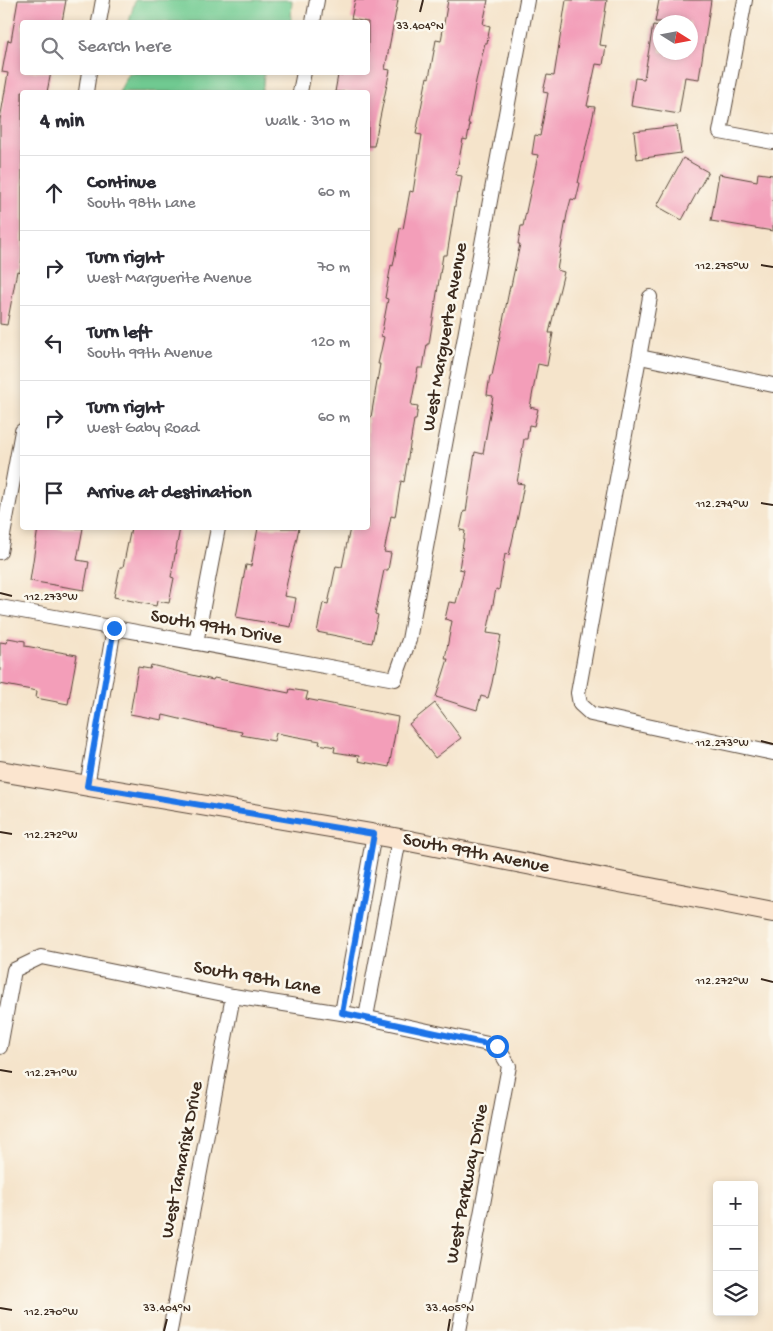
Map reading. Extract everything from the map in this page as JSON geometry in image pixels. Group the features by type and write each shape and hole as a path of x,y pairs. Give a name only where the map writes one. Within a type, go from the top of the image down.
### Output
{"main road":[{"name":"South 99th Avenue","path":"0,770 374,834 773,912"}],"street":[{"path":"99,20 103,0"},
{"path":"313,20 318,0"},
{"name":"West Marguerte Avenue","path":"395,679 409,640 527,0"},
{"path":"745,0 720,132 773,142"},
{"path":"86,90 89,75"},
{"path":"300,90 303,75"},
{"path":"650,297 578,693 580,704 591,714 773,753"},
{"path":"640,358 773,385"},
{"path":"0,552 20,442"},
{"path":"196,643 218,530"},
{"name":"South 99th Drive","path":"0,607 395,679"},
{"path":"87,786 114,628"},
{"path":"342,1013 374,834"},
{"path":"366,1017 399,839"},
{"name":"South 98th Lane","path":"0,1047 14,970 41,957 233,996 366,1017 497,1046"},
{"name":"West Tamarisk Drive","path":"170,1331 233,996"},
{"name":"West Parkway Drive","path":"459,1331 509,1066 497,1046"}],"green space":[{"path":"135,0 292,0 291,20 130,20"},
{"path":"128,75 264,75 262,90 120,90"}],"building":[{"path":"18,0 66,0 62,20 20,20 20,75 50,75 47,90 20,90 20,272 17,271 7,325 0,324 0,120 8,73 2,72 8,40 11,41"},
{"path":"355,0 398,0 385,69 390,70 374,146 370,146 370,90 335,90 338,75 370,75 370,20 351,19"},
{"path":"448,0 488,0 483,24 490,26 487,43 485,43 476,81 467,140 463,139 456,175 462,176 459,194 457,193 447,255 443,255 429,344 427,344 423,368 418,368 411,405 418,406 416,420 414,420 404,482 401,481 395,517 391,516 384,552 391,553 388,570 384,570 375,614 378,615 372,643 317,632 323,603 328,604 336,566 342,567 350,530 370,530 370,417 384,337 381,336 388,299 385,298 400,228 403,229 410,191 413,192 422,135 416,134 427,77 429,78 436,40 441,41"},
{"path":"566,0 607,0 600,45 606,46 603,65 596,64 587,106 595,107 576,200 571,199 567,214 557,270 564,272 549,333 553,333 547,366 538,364 530,407 538,409 534,426 529,425 527,439 524,439 517,483 524,484 518,516 509,555 505,554 499,590 496,589 487,633 501,635 492,683 488,698 481,696 477,710 436,697 448,659 445,659 452,621 445,619 449,602 456,603 464,570 459,569 465,531 460,530 464,511 466,512 475,452 483,454 493,396 487,395 490,376 492,376 520,244 518,244 521,226 523,226 538,155 532,154 535,135 540,136 548,93 543,92 547,75 554,76"},
{"path":"659,0 711,0 699,79 685,77 679,114 631,106 635,78 644,79 653,25 653,60 698,60 698,15 656,15"},
{"path":"677,126 681,153 637,159 634,131"},
{"path":"683,158 708,172 682,220 657,206"},
{"path":"758,173 773,175 773,231 711,221 719,174 757,181"},
{"path":"38,530 83,530 77,560 89,562 84,590 30,581"},
{"path":"131,530 180,530 171,577 174,578 169,603 157,601 156,606 114,597 120,567 123,567"},
{"path":"258,530 299,530 284,596 296,598 291,627 236,617 246,565 251,566"},
{"path":"8,638 25,641 25,646 77,655 68,704 36,698 37,691 0,684 0,642 7,643"},
{"path":"151,665 213,680 214,678 289,693 290,689 308,692 306,699 398,717 389,767 358,761 359,756 334,752 335,747 319,744 320,741 276,733 274,741 241,735 242,732 163,715 162,720 130,714 138,667 150,669"},
{"path":"435,703 461,738 435,758 409,724"}],"route":[{"path":"114,628 87,786 374,834 342,1013 497,1046"}]}
